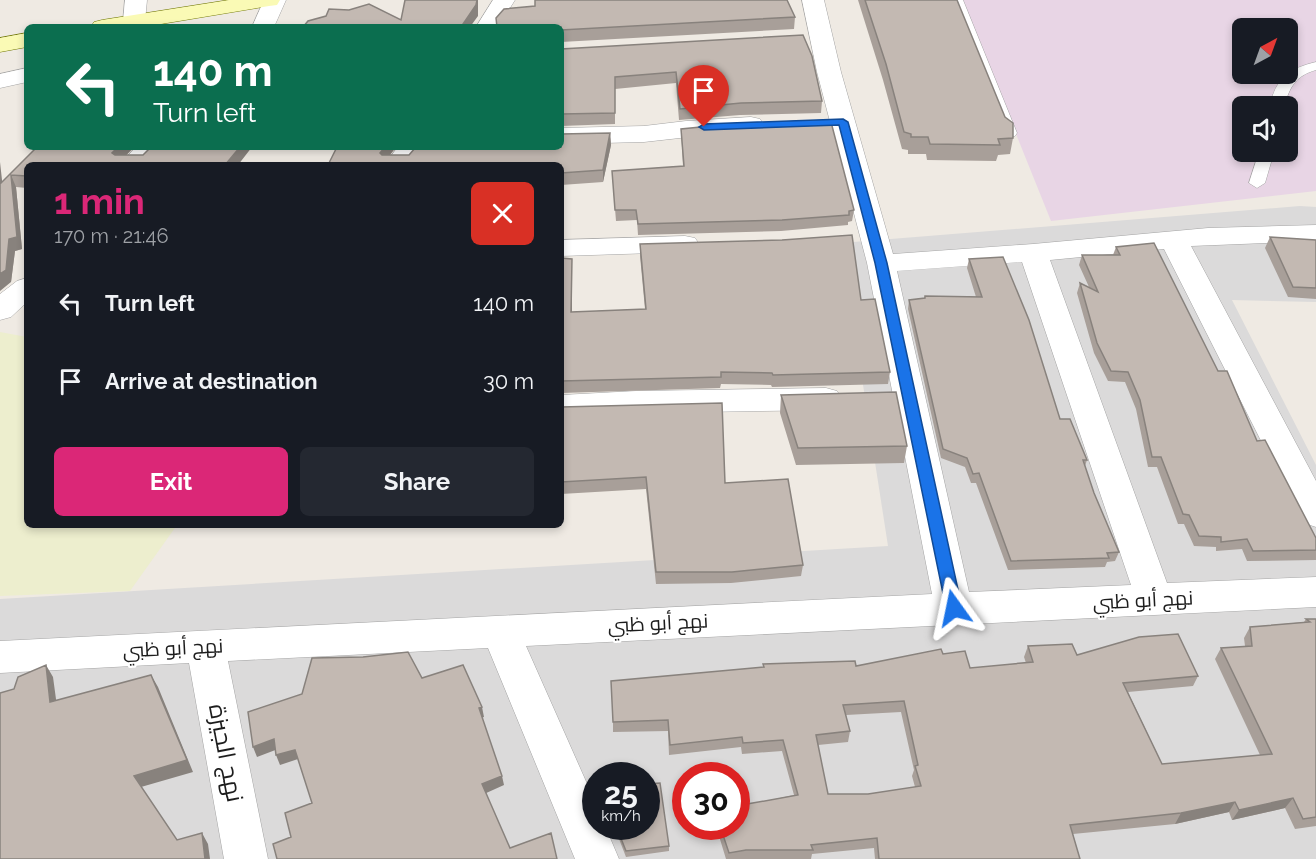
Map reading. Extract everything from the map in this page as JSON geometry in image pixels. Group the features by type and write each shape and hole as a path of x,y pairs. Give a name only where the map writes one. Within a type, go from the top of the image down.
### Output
{"main road":[{"path":"108,24 135,11 269,0"},
{"path":"0,45 24,41"}],"street":[{"path":"264,24 275,0"},
{"path":"489,24 504,0"},
{"path":"813,0 810,37 862,235 881,263 954,608"},
{"path":"0,81 24,76"},
{"path":"564,136 644,134 686,128 774,124"},
{"path":"135,162 147,150"},
{"path":"400,162 410,150"},
{"path":"881,263 1033,253 1255,233 1316,233"},
{"path":"1174,240 1316,514"},
{"path":"564,248 710,243"},
{"path":"1033,253 1154,599"},
{"path":"0,310 24,289"},
{"path":"564,406 909,396"},
{"name":"نهج أبو ظبي","path":"0,657 954,608 1316,592"},
{"path":"501,632 597,859"},
{"name":"نهج الجيزة","path":"206,647 246,859"}],"lane":[{"path":"957,0 1010,133"},
{"path":"1280,96 1283,83 1299,70 1316,66"},
{"path":"1257,183 1263,162"}],"shaded area":[{"path":"962,0 1316,0 1316,191 1051,221"},
{"path":"1300,206 1316,207 1316,302 1232,300 1316,465 1316,859 0,859 0,599 888,546 841,243"}],"green space":[{"path":"0,332 24,336 24,528 175,528 130,591 0,596"}],"building":[{"path":"405,0 477,0 463,24 306,24 308,21 326,16 329,9 349,10 369,4 401,20"},
{"path":"535,0 787,0 795,17 564,30 564,24 497,24 496,18 504,9 535,6"},
{"path":"865,0 957,0 1005,117 1013,123 1013,138 998,139 1000,145 930,144 928,137 911,137 911,134 904,132 886,64"},
{"path":"803,35 812,56 822,101 741,103 680,109 676,72 615,77 615,113 564,114 564,49"},
{"path":"831,122 854,210 849,211 849,215 782,220 638,224 636,210 615,210 612,171 684,166 681,129 741,123"},
{"path":"610,133 603,170 564,173 564,162 330,162 336,150 382,150 380,153 382,155 409,155 413,150 564,150 564,134"},
{"path":"34,150 115,150 112,153 115,155 143,155 148,150 238,150 228,162 24,162 24,176 11,175 17,237 9,239 6,270 0,274 0,184"},
{"path":"852,235 861,300 875,299 890,372 773,375 772,373 721,372 721,377 564,381 564,258 572,259 571,312 646,309 640,244 782,240"},
{"path":"1270,237 1316,240 1316,288 1293,287"},
{"path":"1154,243 1218,371 1227,371 1257,441 1265,440 1316,538 1316,550 1253,551 1247,539 1221,542 1221,537 1199,536 1189,515 1183,514 1161,457 1152,457 1140,400 1128,372 1111,371 1097,343 1080,283 1098,292 1082,255 1120,255 1116,247"},
{"path":"1003,257 1029,320 1060,419 1070,419 1087,460 1083,460 1094,493 1119,552 1107,553 1109,558 1011,561 979,473 973,474 967,458 943,449 909,300 925,298 925,296 982,297 969,259"},
{"path":"896,392 907,446 798,448 781,395"},
{"path":"722,403 725,483 788,479 803,565 732,572 656,572 646,477 564,482 564,407"},
{"path":"1306,619 1316,619 1316,817 1303,819 1293,798 1239,810 1235,802 1181,813 1070,825 1080,859 879,859 877,838 811,845 813,850 746,850 729,853 725,840 750,840 750,804 798,795 783,740 743,743 742,737 670,745 668,720 613,722 611,681 764,667 763,664 855,661 856,666 941,649 943,654 965,651 970,668 1033,662 1028,646 1072,644 1077,655 1139,637 1178,634 1198,676 1123,683 1162,764 1272,754 1221,648 1252,646 1250,627 1310,622","holes":["904,701 918,765 915,766 921,786 868,794 828,794 816,735 850,731 843,705"]},
{"path":"408,652 422,678 463,665 482,707 479,708 502,776 482,784 510,848 551,833 557,859 277,859 273,844 291,837 285,813 312,803 295,750 276,755 274,739 253,747 248,712 302,694 312,658 363,657"},
{"path":"46,665 50,702 151,675 187,760 134,776 177,840 202,833 205,859 0,859 0,693 14,689 18,677"},
{"path":"660,783 669,846 626,851 622,840 660,840"}],"route":[{"path":"704,127 843,122 881,263 954,608"}]}
